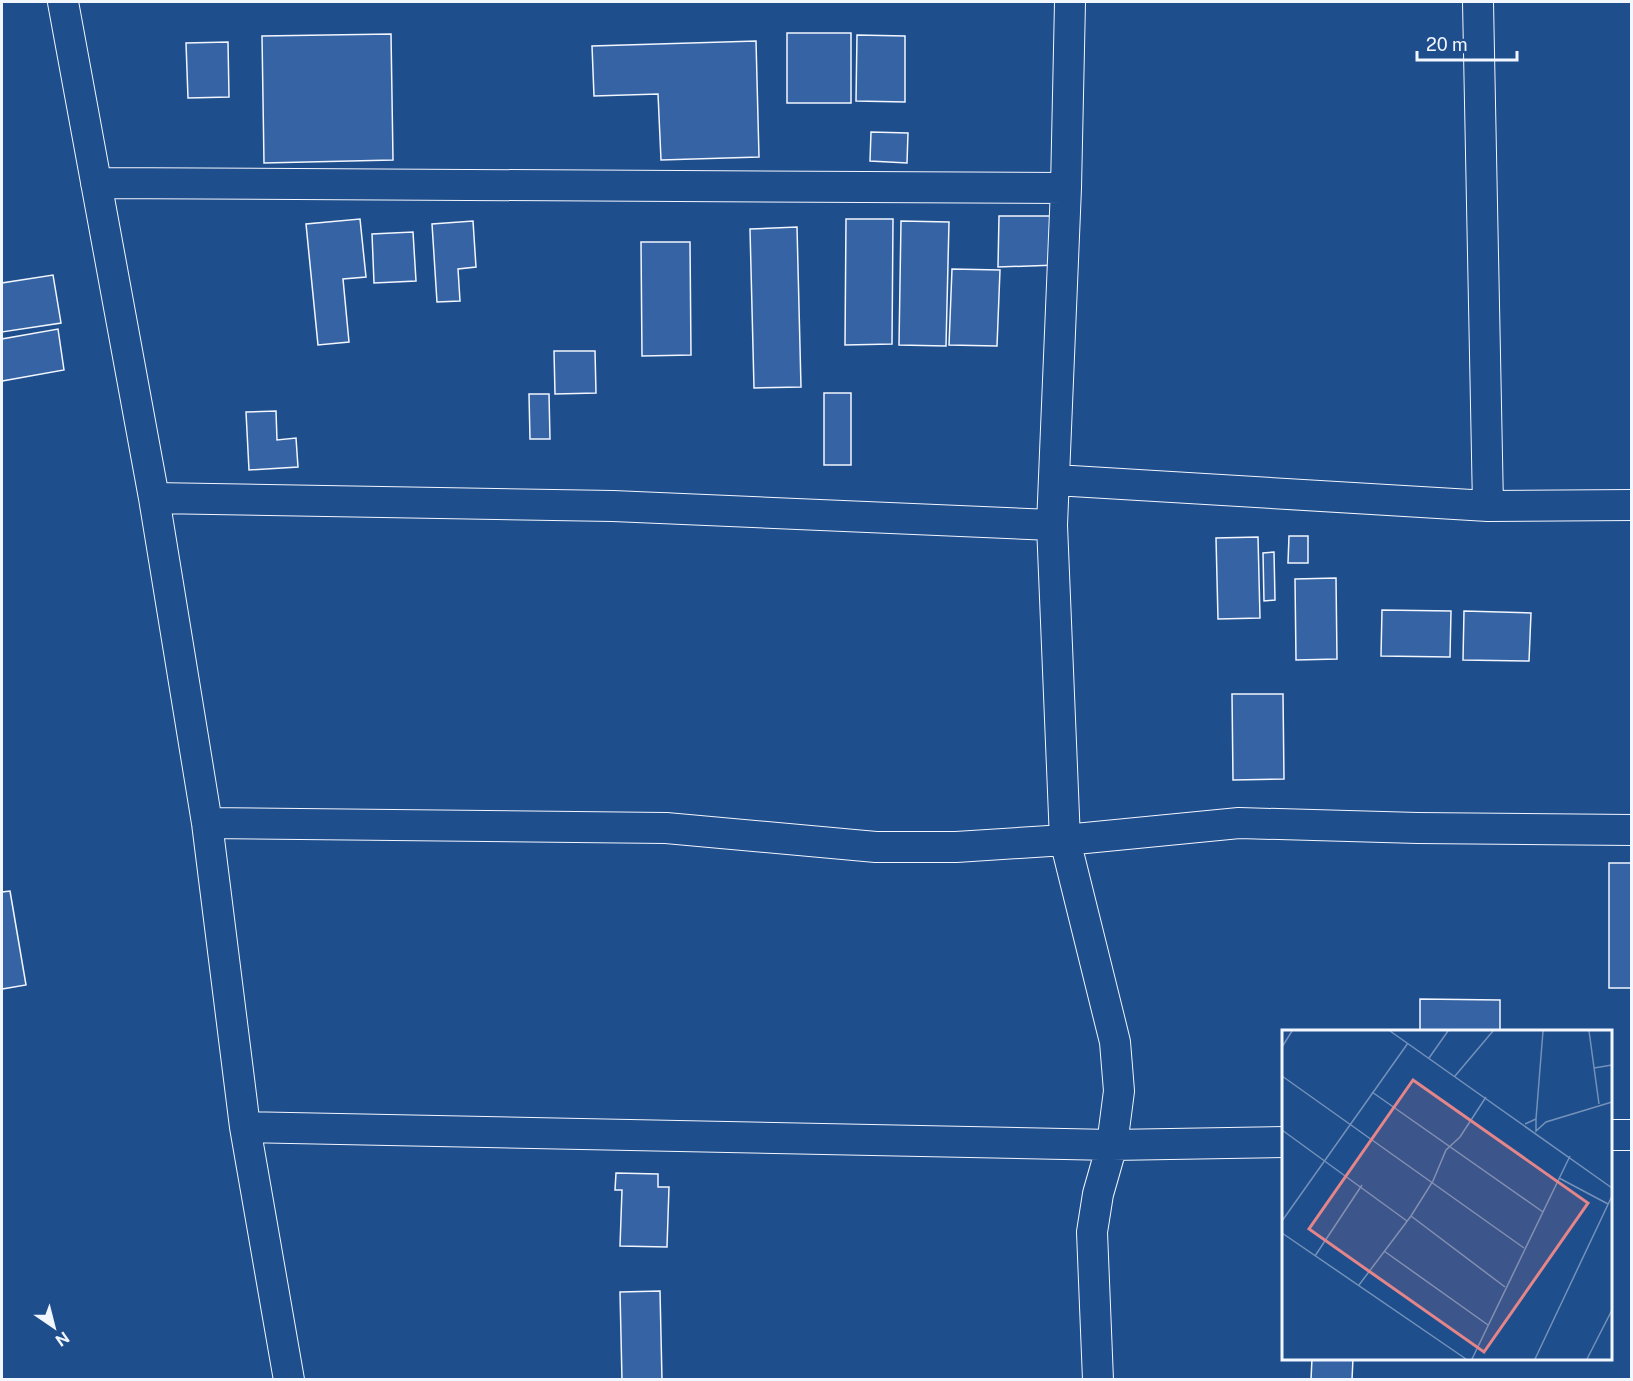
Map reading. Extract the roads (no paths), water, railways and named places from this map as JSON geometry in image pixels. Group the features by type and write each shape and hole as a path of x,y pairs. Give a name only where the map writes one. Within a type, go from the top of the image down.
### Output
{"street":[{"path":"63,2 154,498 207,823 244,1127 289,1380"},
{"path":"1070,2 1066,188 1052,525 1065,840 1115,1042 1119,1091 1112,1145 1098,1194 1092,1232 1098,1380"},
{"path":"1478,2 1488,506"},
{"path":"96,183 1066,188"},
{"path":"1055,480 1488,506 1632,505"},
{"path":"154,498 613,506 1052,525"},
{"path":"207,823 666,828 876,847 956,847 1065,840 1239,823 1418,828 1632,830"},
{"path":"244,1127 1112,1145 1282,1142"},
{"path":"1612,1135 1632,1135"}]}
